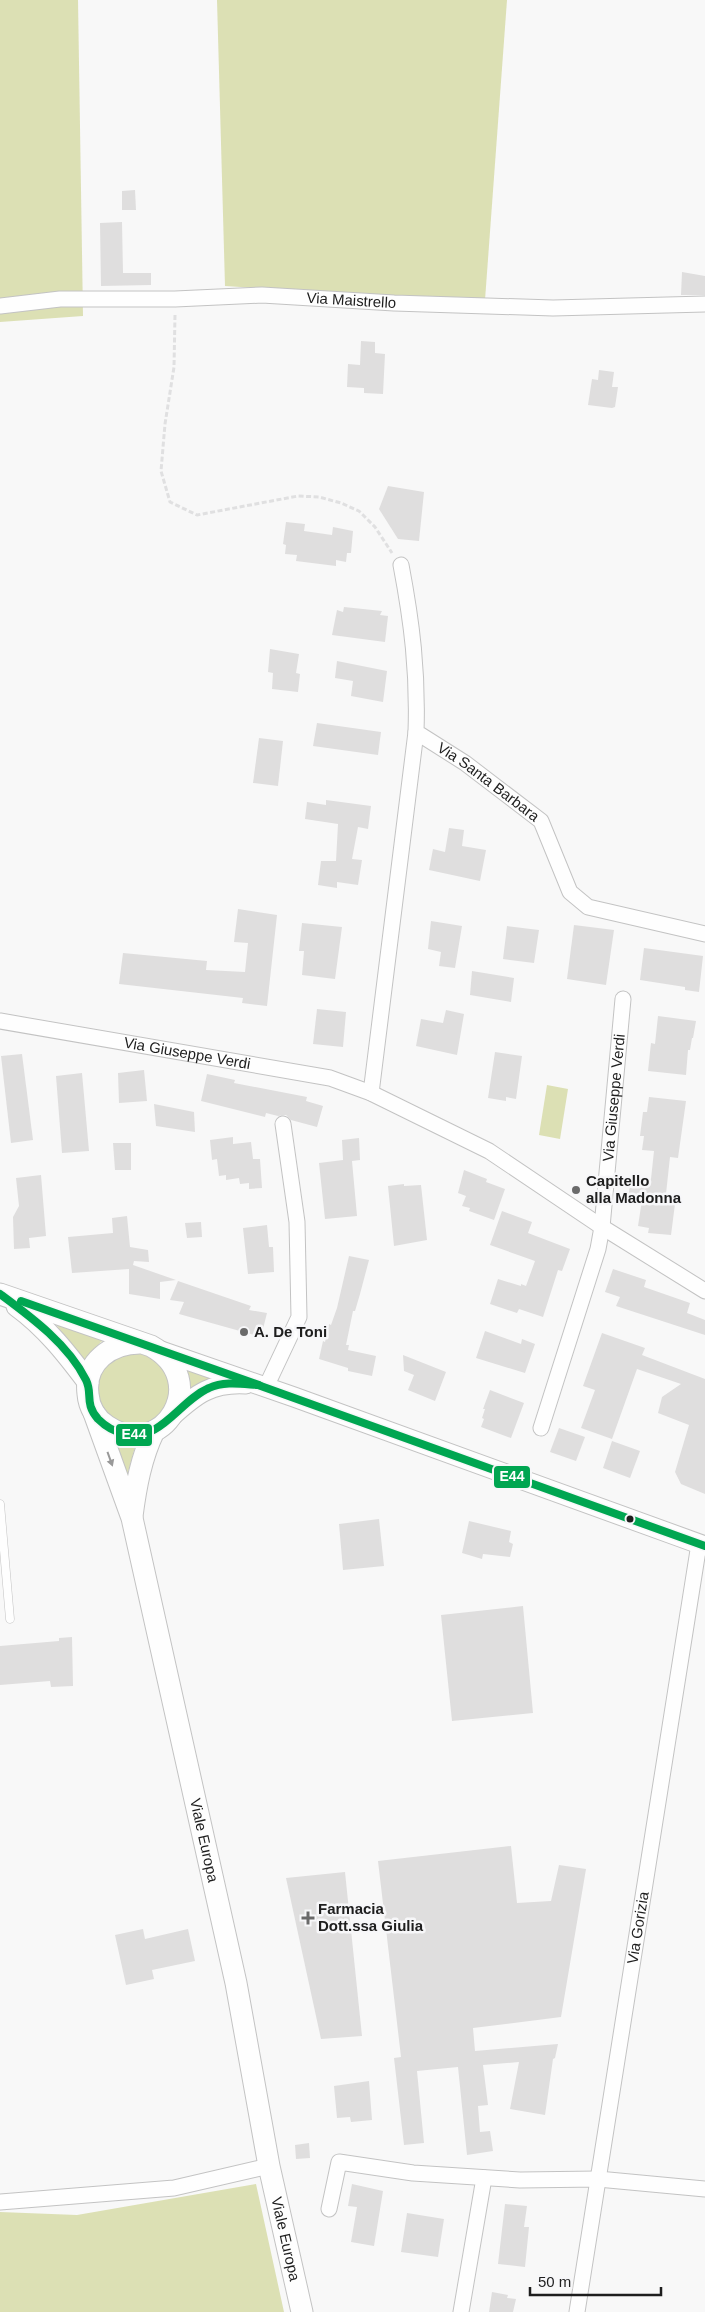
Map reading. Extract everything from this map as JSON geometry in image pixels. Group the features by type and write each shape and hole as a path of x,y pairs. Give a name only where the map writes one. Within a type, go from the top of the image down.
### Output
{"main road":[{"path":"0,1294 140,1343 161,1351 171,1362 178,1374 180,1388 178,1403 172,1416 154,1431 141,1435 127,1435 114,1431 103,1424 94,1413 90,1403 88,1382 97,1360 106,1352 116,1346 140,1343"},
{"path":"0,1294 35,1319 63,1349 88,1382"},
{"name":"Viale Europa","path":"94,1413 132,1518 236,1982 269,2166 302,2312"},
{"name":"Viale Europa","path":"132,1518 139,1471 145,1450 154,1431"}],"street":[{"name":"Via Maistrello","path":"0,306 60,300 175,299 262,295 394,303 553,308 705,304"},
{"path":"371,1093 416,732 417,684 413,638 401,565"},
{"name":"Via Santa Barbara","path":"416,732 465,763 541,821 570,892 588,908 705,934"},
{"name":"Via Giuseppe Verdi","path":"541,1428 598,1249 602,1226 623,999"},
{"name":"Via Giuseppe Verdi","path":"0,1021 330,1078 371,1093 489,1151 705,1291"},
{"path":"262,1386 299,1317 297,1222 283,1124"},
{"path":"161,1351 702,1545"},
{"path":"172,1416 192,1398 210,1388 234,1384 262,1386"},
{"name":"Via Gorizia","path":"577,2312 702,1545"},
{"path":"330,2209 339,2162 413,2173 520,2180 598,2179 705,2189"},
{"path":"0,2202 174,2188 269,2166"},
{"path":"461,2312 484,2178"}],"lane":[{"path":"0,1504 10,1619"}],"path":[{"path":"175,299 174,367 165,424 161,471 170,502 197,515 298,496 320,497 359,511 401,565"}],"green space":[{"path":"0,0 78,0 83,316 0,322"},
{"path":"217,0 507,0 485,300 345,294 225,286"},
{"path":"547,1085 568,1089 560,1139 539,1135"},
{"path":"53,1321 111,1336 101,1342 84,1360"},
{"path":"134,1352 148,1355 160,1363 168,1375 171,1389 168,1403 160,1415 148,1423 134,1426 120,1423 108,1415 100,1403 97,1389 100,1375 108,1363 120,1355"},
{"path":"185,1362 229,1376 190,1389"},
{"path":"114,1444 135,1447 126,1480"},
{"path":"256,2184 284,2312 0,2312 0,2212 77,2215"}],"building":[{"path":"135,190 136,210 122,210 122,191"},
{"path":"122,222 123,273 151,273 151,285 101,286 100,223"},
{"path":"682,272 705,276 705,295 681,295"},
{"path":"361,341 375,342 375,353 385,354 383,394 364,393 364,388 347,387 348,364 360,365"},
{"path":"599,370 614,372 612,387 618,387 615,407 588,405 592,379 598,380"},
{"path":"388,486 424,492 419,541 398,539 379,509"},
{"path":"286,522 305,524 304,531 332,535 333,527 353,531 351,553 347,553 346,562 336,560 336,566 296,561 297,555 285,554 286,545 283,544"},
{"path":"344,607 382,611 380,615 388,616 385,642 332,635 337,610 343,612"},
{"path":"270,649 299,654 296,673 300,674 298,692 272,689 273,673 268,672"},
{"path":"337,661 387,671 383,702 351,696 353,681 335,678"},
{"path":"317,723 381,732 378,755 313,746"},
{"path":"259,738 283,741 278,786 253,783"},
{"path":"326,800 371,806 368,829 358,827 352,859 362,860 358,885 337,882 337,888 318,885 321,861 336,861 338,824 305,819 307,802 326,805"},
{"path":"449,828 464,830 462,846 486,850 480,881 429,870 433,849 445,852"},
{"path":"238,909 277,915 267,1006 242,1003 243,998 119,984 123,953 207,961 206,970 245,972 248,943 234,942"},
{"path":"431,921 462,926 455,968 439,966 441,952 428,949"},
{"path":"302,923 342,927 335,979 302,975 304,951 299,951"},
{"path":"574,925 614,930 606,985 567,979"},
{"path":"507,926 539,930 534,963 503,959"},
{"path":"644,948 703,956 699,992 685,990 685,987 640,980"},
{"path":"472,971 514,978 511,1002 470,995"},
{"path":"317,1009 346,1012 343,1047 313,1044"},
{"path":"446,1010 464,1014 457,1055 416,1046 421,1019 443,1023"},
{"path":"658,1016 696,1021 690,1050 688,1050 686,1075 648,1071 651,1043 655,1044"},
{"path":"495,1052 522,1056 516,1099 506,1097 506,1101 488,1098"},
{"path":"22,1054 33,1140 11,1143 1,1056"},
{"path":"144,1070 147,1101 119,1103 118,1073"},
{"path":"82,1073 89,1151 62,1153 56,1076"},
{"path":"207,1074 235,1080 234,1083 307,1097 306,1101 323,1106 317,1127 291,1120 286,1115 278,1116 266,1113 265,1117 201,1101"},
{"path":"649,1097 686,1101 678,1158 670,1157 665,1203 675,1204 671,1235 648,1233 649,1228 638,1226 642,1200 628,1199 631,1177 651,1179 654,1151 642,1150 644,1136 640,1136 643,1112 647,1112"},
{"path":"154,1104 194,1112 195,1132 156,1126"},
{"path":"233,1137 233,1144 251,1142 253,1159 260,1159 262,1188 249,1189 249,1183 240,1184 239,1178 226,1180 226,1175 219,1176 217,1159 212,1160 210,1140"},
{"path":"359,1138 360,1160 352,1161 357,1216 325,1219 319,1163 343,1160 342,1140"},
{"path":"113,1143 131,1143 131,1170 115,1170"},
{"path":"464,1170 487,1179 486,1182 505,1189 494,1220 469,1211 470,1208 462,1206 466,1196 458,1193"},
{"path":"41,1175 46,1236 29,1238 30,1248 14,1249 13,1217 19,1206 16,1178"},
{"path":"404,1184 404,1186 421,1185 427,1240 394,1246 388,1186"},
{"path":"502,1211 532,1222 528,1233 570,1249 562,1271 558,1270 543,1317 519,1309 517,1313 490,1304 498,1279 526,1286 535,1261 490,1245"},
{"path":"127,1216 130,1247 148,1250 149,1262 134,1261 133,1265 176,1280 160,1282 160,1299 129,1294 129,1269 72,1273 68,1237 113,1233 112,1218"},
{"path":"201,1222 202,1237 187,1238 185,1223"},
{"path":"267,1225 269,1247 273,1247 274,1272 248,1274 243,1228"},
{"path":"349,1256 369,1260 355,1311 353,1311 346,1345 349,1345 348,1350 376,1356 372,1376 348,1371 348,1368 319,1359 329,1324 331,1325 337,1308"},
{"path":"613,1269 646,1280 644,1287 690,1303 687,1313 705,1320 705,1335 616,1306 620,1297 605,1292"},
{"path":"178,1281 251,1306 249,1310 267,1313 261,1337 179,1314 184,1302 170,1300"},
{"path":"485,1331 521,1344 522,1339 535,1344 525,1373 476,1358"},
{"path":"602,1333 645,1348 642,1355 705,1379 705,1494 681,1484 675,1472 689,1425 658,1413 662,1397 681,1384 637,1369 612,1439 581,1428 595,1390 583,1386"},
{"path":"403,1355 446,1372 435,1401 408,1390 414,1375 404,1371"},
{"path":"490,1390 524,1403 511,1438 481,1427 484,1419 482,1418 485,1409 483,1409"},
{"path":"559,1428 585,1437 576,1461 550,1452"},
{"path":"612,1441 640,1451 630,1478 603,1468"},
{"path":"379,1519 384,1566 343,1570 339,1524"},
{"path":"469,1521 511,1531 509,1542 513,1544 510,1557 483,1554 482,1559 462,1553"},
{"path":"523,1606 533,1713 452,1721 441,1615"},
{"path":"72,1637 73,1686 51,1687 50,1681 0,1685 0,1646 59,1641 59,1638"},
{"path":"511,1846 517,1903 551,1901 559,1865 586,1869 561,2017 473,2028 475,2051 558,2044 555,2058 553,2059 545,2115 510,2109 519,2062 483,2065 488,2105 478,2106 480,2132 490,2131 493,2151 467,2155 458,2067 417,2071 424,2143 404,2145 394,2058 401,2057 378,1861"},
{"path":"345,1872 362,2036 321,2039 286,1878"},
{"path":"143,1929 145,1939 188,1929 195,1961 152,1970 154,1979 126,1985 115,1935"},
{"path":"369,2081 372,2120 351,2122 350,2117 337,2118 334,2086"},
{"path":"309,2143 310,2158 296,2159 295,2145"},
{"path":"352,2184 383,2191 374,2246 351,2242 357,2207 348,2206"},
{"path":"505,2204 527,2206 524,2227 529,2227 525,2267 498,2264"},
{"path":"407,2213 444,2219 438,2257 401,2252"},
{"path":"492,2292 508,2295 507,2298 516,2299 513,2312 489,2312"}],"transit line":[{"name":"E44","path":"0,1294 59,1343 86,1380 91,1408 94,1413 104,1424 118,1432 138,1435 149,1432 169,1419 198,1394 209,1388 221,1384 258,1385 705,1546"},
{"name":"E44","path":"21,1301 259,1385"}],"place":[{"name":"Capitello alla Madonna","path":"576,1190"},
{"name":"A. De Toni","path":"244,1332"},
{"name":"Farmacia Dott.ssa Giulia","path":"308,1918"}]}
